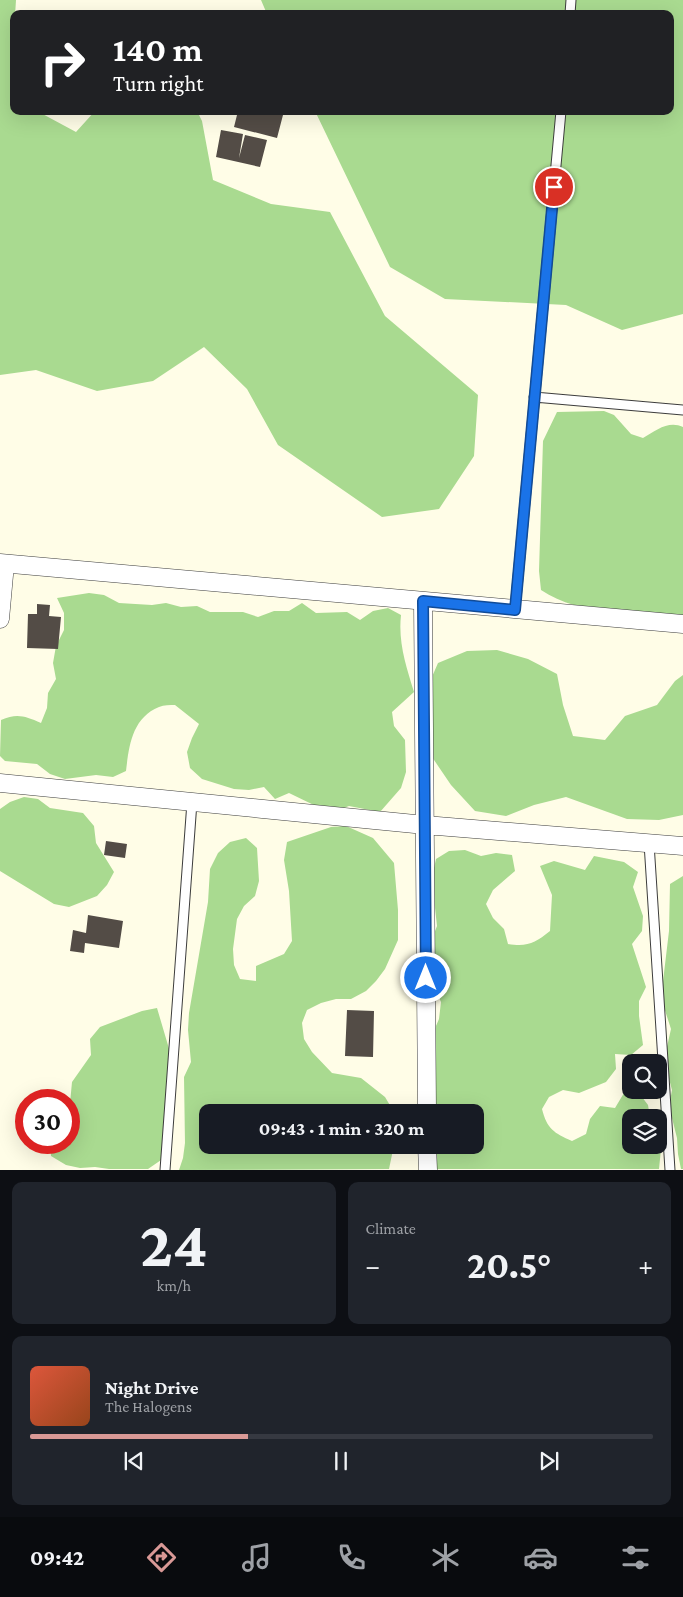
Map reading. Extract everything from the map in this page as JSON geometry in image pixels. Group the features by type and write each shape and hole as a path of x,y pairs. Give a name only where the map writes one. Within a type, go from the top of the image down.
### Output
{"street":[{"path":"0,619 3,564 683,624"},
{"path":"423,601 427,1104"},
{"path":"0,783 425,825 683,846"},
{"path":"427,1154 428,1170"}],"lane":[{"path":"515,610 561,115"},
{"path":"534,397 683,410"},
{"path":"165,1170 192,802"},
{"path":"649,843 670,1170"}],"green space":[{"path":"0,0 16,0 15,10 10,10 10,115 44,115 76,132 91,115 199,115 202,121 213,180 271,204 330,212 385,316 478,395 474,456 439,509 382,517 278,445 247,389 204,347 153,381 97,391 36,370 0,375"},
{"path":"261,0 683,0 683,314 622,330 566,305 445,299 390,267 317,115 674,115 674,10 265,10"},
{"path":"604,411 614,415 631,434 643,438 668,425 683,427 683,616 628,614 592,609 557,599 541,590 539,571 543,441 557,412"},
{"path":"89,593 104,595 119,603 152,605 166,603 181,607 197,606 210,612 243,612 258,617 274,611 289,611 302,603 316,613 347,612 360,620 373,611 388,608 401,615 402,644 414,692 392,712 394,726 405,740 406,772 401,788 380,812 349,806 336,811 322,809 289,793 275,799 264,787 249,790 234,789 202,779 190,768 187,752 199,724 175,705 159,707 143,718 133,734 126,771 113,777 96,775 65,779 50,774 37,764 5,761 0,756 1,720 21,716 41,723 47,708 48,693 56,679 53,663 56,646 64,630 64,613 57,598"},
{"path":"497,650 528,659 557,674 563,705 573,736 605,740 625,716 657,705 675,681 683,675 683,815 659,820 627,819 566,797 534,805 506,816 475,811 451,785 432,757 425,693 438,663 467,651"},
{"path":"24,797 38,799 50,808 83,813 94,826 96,843 114,872 107,885 97,896 69,907 54,904 0,871 0,809 10,802"},
{"path":"346,826 373,838 394,863 398,910 398,940 385,969 366,991 351,999 336,999 321,1003 307,1010 302,1023 304,1039 312,1052 332,1073 361,1078 385,1097 389,1104 199,1104 199,1154 392,1154 389,1169 179,1170 185,1143 184,1077 191,1062 188,1030 189,1013 208,902 210,869 218,853 230,842 246,838 257,848 259,881 255,896 244,906 237,919 233,949 234,965 240,979 256,981 256,966 284,954 292,941 289,891 284,860 287,842 331,827"},
{"path":"465,850 481,856 496,853 512,855 515,871 493,890 486,904 493,918 504,929 508,944 521,945 531,943 550,931 552,895 540,866 554,861 585,870 594,856 624,862 638,872 633,887 643,916 642,931 632,944 646,987 639,1001 643,1045 632,1054 615,1054 616,1069 606,1082 579,1093 563,1090 549,1097 542,1109 546,1121 552,1130 572,1141 586,1134 590,1119 600,1106 615,1108 622,1096 622,1099 644,1099 649,1109 622,1109 622,1154 660,1154 659,1169 425,1169 425,1154 484,1154 484,1104 430,1104 436,1081 428,1067 426,1049 439,1019 441,1002 428,973 425,957 437,926 435,908 429,890 436,859 449,851"},
{"path":"683,876 683,1169 681,1169 677,1138 669,1106 672,1090 667,1071 667,1054 665,1054 671,1029 661,998 669,931 670,884"},
{"path":"157,1008 170,1052 164,1158 148,1169 80,1168 66,1165 51,1156 51,1154 80,1154 80,1089 71,1089 72,1082 91,1055 90,1039 100,1027 142,1011"}],"building":[{"path":"237,115 283,115 277,138 234,127"},
{"path":"221,130 243,134 239,158 245,135 267,140 260,167 216,157"},
{"path":"37,604 50,605 49,616 61,617 58,649 27,648 28,614 37,614"},
{"path":"106,841 127,844 125,858 104,855"},
{"path":"88,915 123,921 119,948 85,943 84,953 70,951 73,930 86,933"},
{"path":"347,1010 374,1011 373,1057 345,1056"}],"route":[{"path":"426,978 423,601 515,610 554,187"}]}
